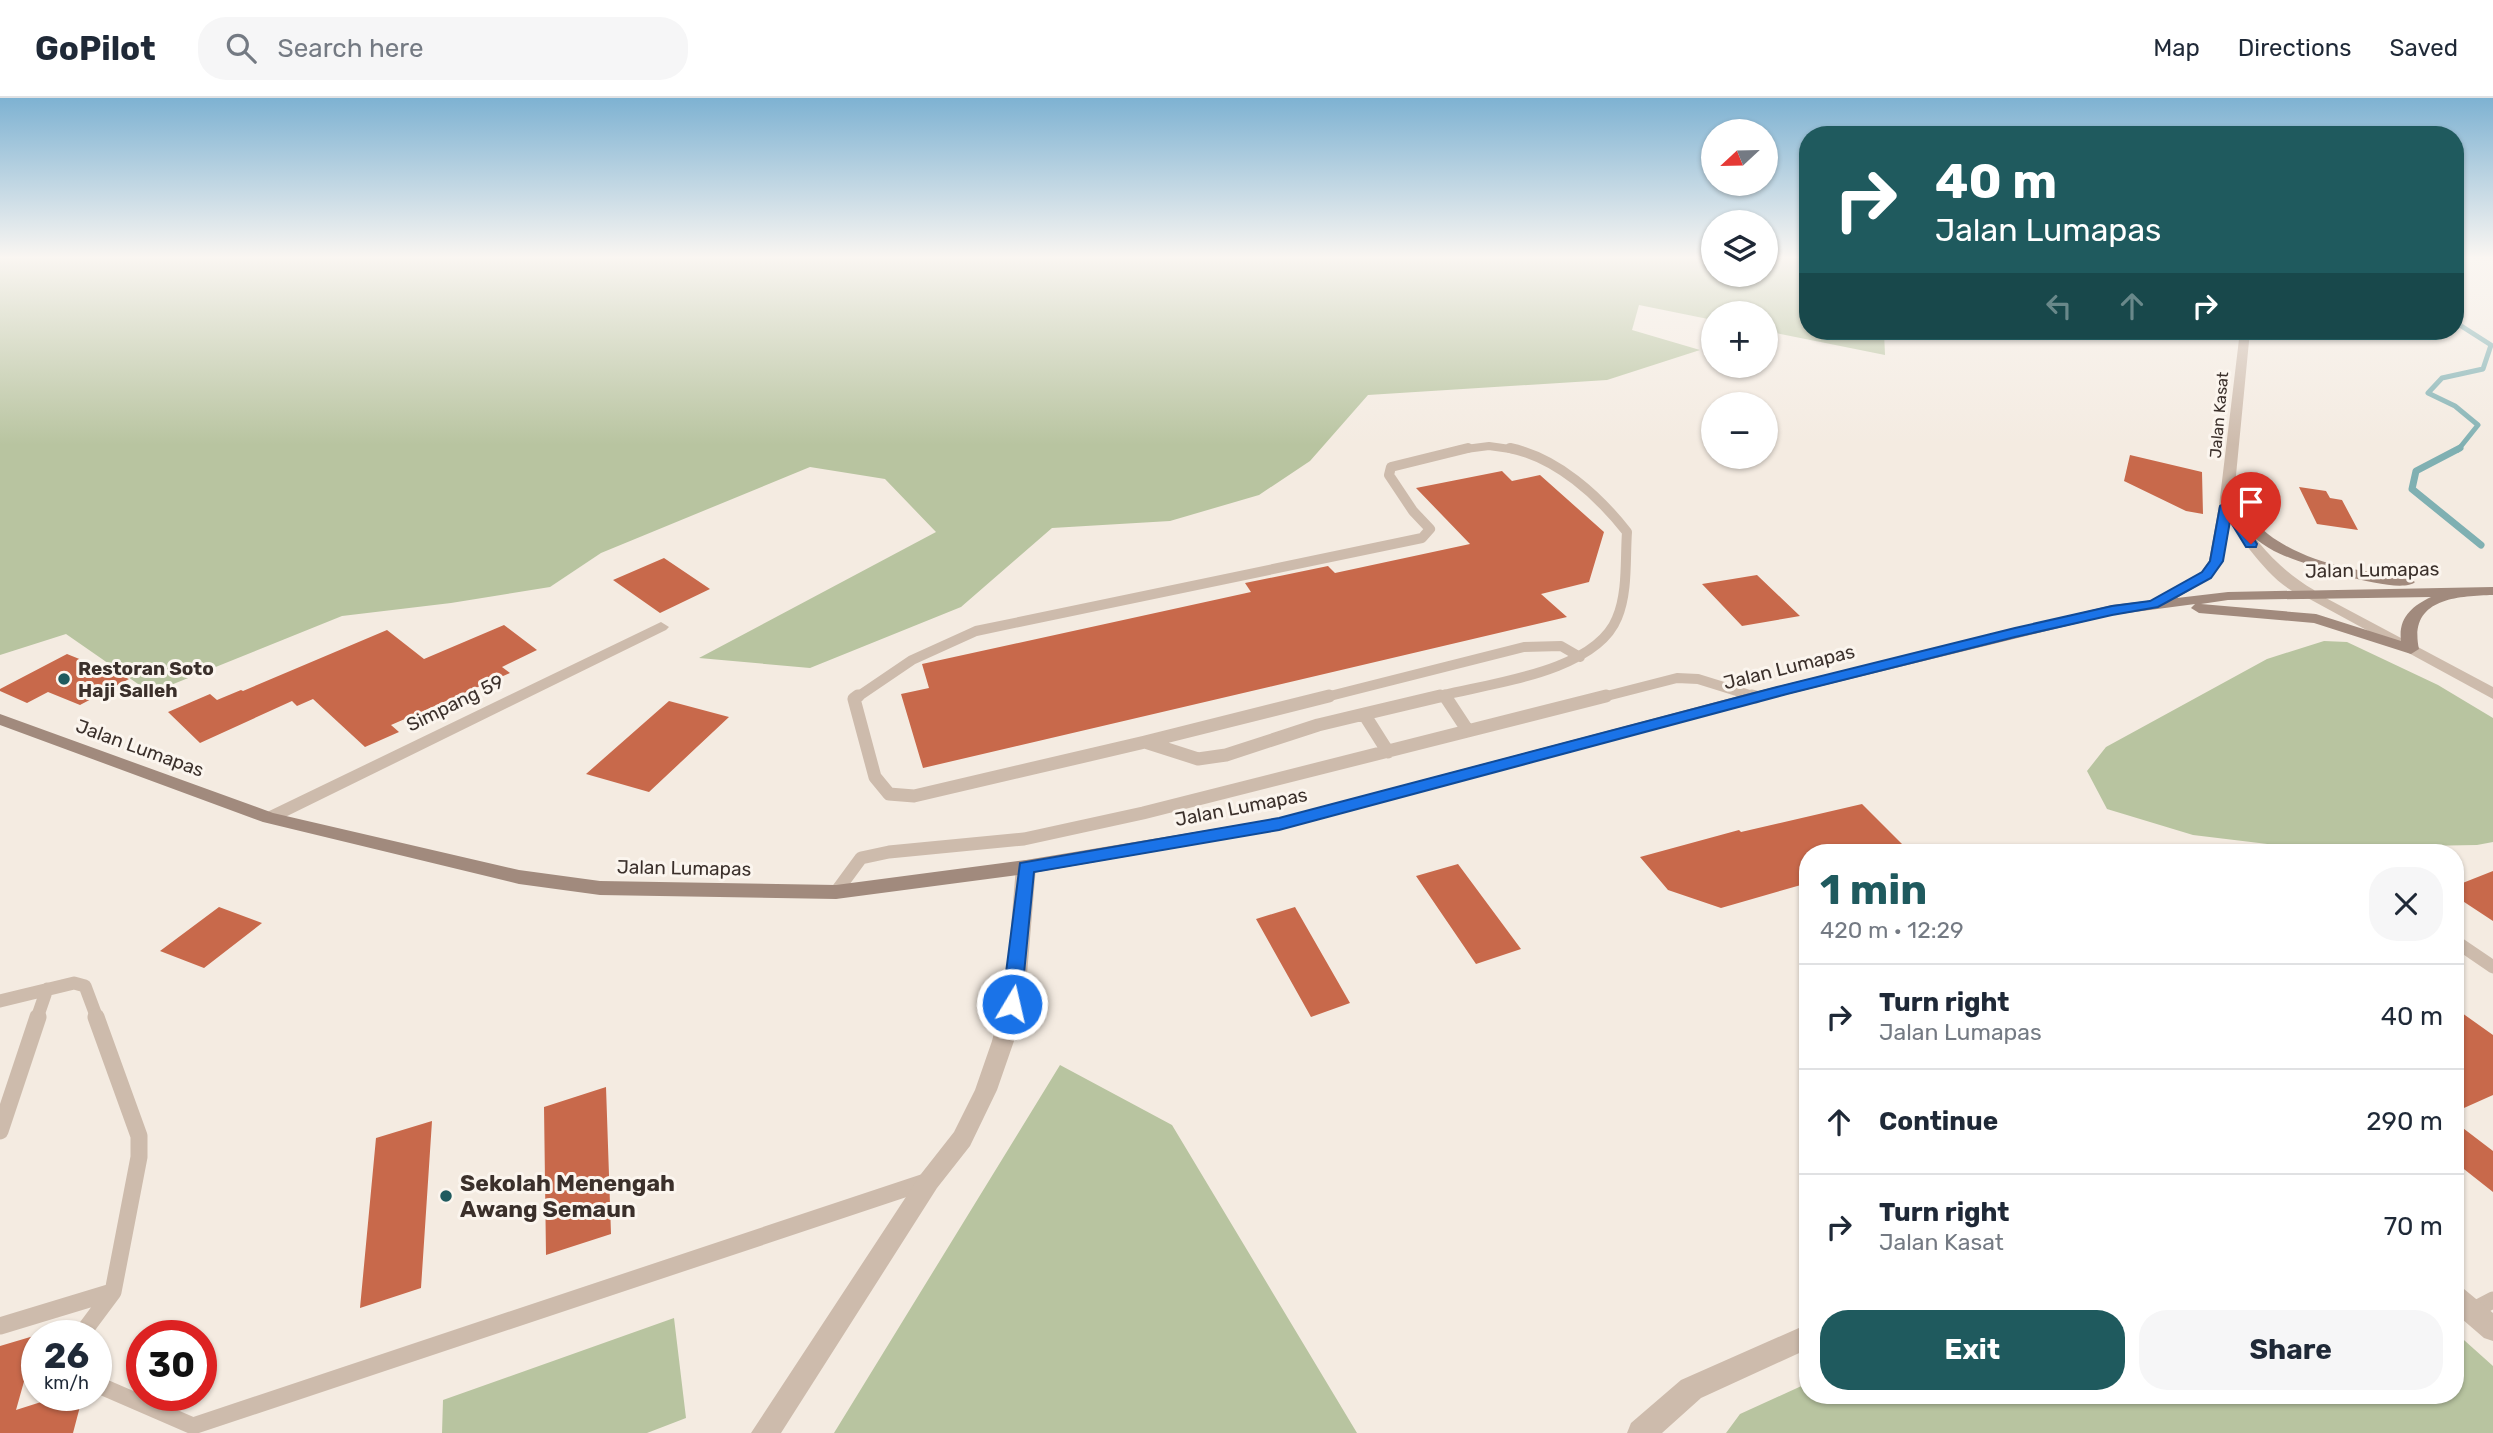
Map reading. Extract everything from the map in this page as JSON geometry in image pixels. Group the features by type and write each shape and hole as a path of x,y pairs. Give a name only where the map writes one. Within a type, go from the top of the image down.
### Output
{"main road":[{"path":"2153,604 2206,575 2216,561 2226,506 2275,546 2297,557 2353,574 2456,589"},
{"path":"2411,649 2407,635 2409,620 2420,608 2456,589"},
{"name":"Jalan Lumapas","path":"0,719 269,818 519,877 600,888 836,892 1026,867 1279,824 1756,697 2112,610 2228,597 2456,589 2493,591"},
{"path":"2153,604 2316,619 2411,649"}],"street":[{"name":"Jalan Kasat","path":"2226,506 2244,340"},
{"path":"2226,506 2276,573 2493,694"},
{"name":"Simpang 59","path":"269,818 660,627"},
{"path":"765,1433 929,1181 962,1139 986,1090 1003,1041 1016,986 1026,867"},
{"path":"2473,1303 2493,1329"},
{"path":"1641,1433 1691,1389 1799,1340"}],"lane":[{"path":"1145,743 1198,758 1226,755 1318,725 1564,665 1580,657 1617,620 1627,531 1617,517 1567,473 1518,451 1497,446 1391,467 1389,475 1413,511 1430,529 1422,538 976,631 938,646 873,682 854,699 875,776 889,794 914,796 1145,743 1524,647 1547,644 1561,646 1580,657"},
{"path":"836,892 861,858 889,852 1024,839 1143,813 1677,678 1698,679 1756,697"},
{"path":"1444,695 1468,731"},
{"path":"1364,714 1388,752"},
{"path":"2464,947 2493,967"},
{"path":"0,1001 74,983 85,986 139,1136 139,1157 113,1292 92,1320"},
{"path":"0,1131 47,989"},
{"path":"112,1391 193,1426 929,1181"},
{"path":"0,1326 113,1292"}],"green space":[{"path":"0,320 1635,320 1632,330 1700,350 1607,380 1368,395 1310,461 1259,495 1170,521 1052,528 961,607 810,668 699,658 936,532 885,479 810,467 601,553 550,587 451,603 342,616 151,693 66,634 0,655"},
{"path":"1778,320 1799,320 1799,338 1778,333"},
{"path":"1811,340 1884,340 1885,355"},
{"path":"2324,641 2347,642 2438,685 2493,718 2493,842 2464,845 2268,844 2193,835 2107,809 2087,771 2106,747 2267,659"},
{"path":"1060,1065 1172,1125 1357,1433 834,1433"},
{"path":"674,1318 686,1418 647,1433 442,1433 443,1400"},
{"path":"2464,1340 2493,1366 2493,1433 1726,1433 1740,1414 1799,1387 1799,1404 2464,1404"}],"building":[{"path":"2130,455 2202,472 2203,514 2186,511 2124,481"},
{"path":"1502,471 1512,481 1540,475 1604,532 1589,582 1541,594 1567,617 923,768 901,694 929,688 922,664 1251,592 1245,583 1328,566 1335,573 1470,544 1416,488"},
{"path":"2299,487 2326,491 2330,498 2342,500 2358,530 2317,524"},
{"path":"664,558 710,589 660,613 613,580"},
{"path":"1757,575 1800,616 1742,626 1702,584"},
{"path":"504,625 537,650 502,667 510,673 391,725 399,732 365,747 313,699 297,706 292,701 200,743 168,712 210,694 217,700 243,691 387,630 424,659"},
{"path":"67,654 129,679 80,705 48,692 27,703 0,691 0,689"},
{"path":"669,701 729,717 649,792 586,774"},
{"path":"1862,804 1902,844 1799,844 1799,886 1721,908 1668,890 1640,857 1739,830 1741,832"},
{"path":"1458,864 1521,949 1476,964 1416,876"},
{"path":"2493,871 2493,921 2464,902 2464,882"},
{"path":"219,907 262,923 204,968 160,951"},
{"path":"1295,907 1350,1003 1311,1017 1256,919"},
{"path":"2464,1014 2493,1035 2493,1095 2464,1108"},
{"path":"606,1087 611,1234 546,1255 544,1107"},
{"path":"432,1121 421,1288 360,1308 376,1138"},
{"path":"2464,1129 2493,1151 2493,1192 2464,1169"},
{"path":"21,1340 21,1392 16,1410 79,1411 73,1433 0,1433 0,1346"}],"waterway":[{"path":"2459,448 2478,425 2455,406 2428,393 2442,378 2483,369 2491,345 2464,328"},
{"path":"2459,448 2416,471 2412,489 2481,545"}],"place":[{"name":"Restoran Soto Haji Salleh","path":"64,679"},
{"name":"Sekolah Menengah Awang Semaun","path":"446,1196"}],"route":[{"path":"1012,1004 1016,986 1026,867 1279,824 1782,691 2112,610 2153,604 2206,575 2216,561 2226,506 2251,544"}]}
